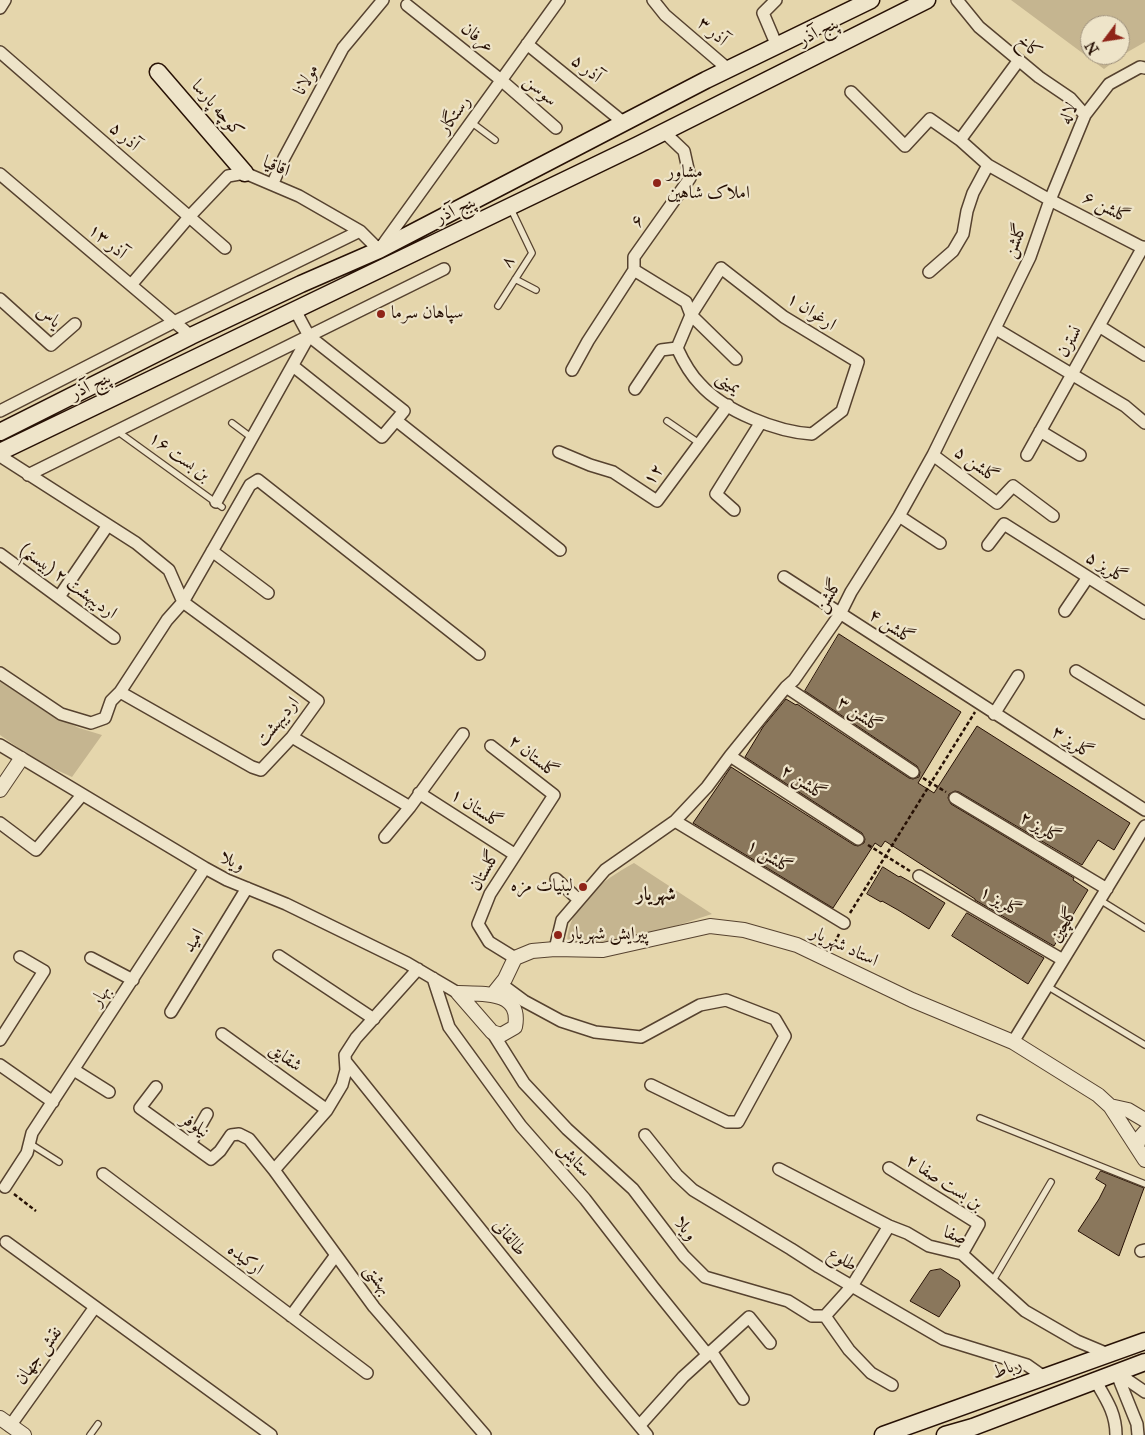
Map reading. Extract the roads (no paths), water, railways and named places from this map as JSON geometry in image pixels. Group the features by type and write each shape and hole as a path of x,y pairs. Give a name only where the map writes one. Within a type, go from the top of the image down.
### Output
{"main road":[{"name":"پنج آذر","path":"0,432 191,336 301,284 380,250 728,69 871,0"},
{"name":"پنج آذر","path":"0,452 664,132 927,0"},
{"name":"کوچه پارسا","path":"158,72 245,173"},
{"path":"301,284 311,302"},
{"path":"263,302 271,322"},
{"name":"رباط","path":"883,1435 1145,1341"},
{"path":"946,1435 980,1431 1095,1380 1145,1362"}],"street":[{"path":"0,8 5,0"},
{"name":"مولانا","path":"273,184 284,158 343,48 383,0"},
{"name":"رستگار","path":"380,250 559,0"},
{"name":"آذر ۳","path":"653,0 665,14 728,69"},
{"path":"776,0 764,13 777,46"},
{"name":"کاخ","path":"957,0 979,27 1039,77 1070,98 1085,114"},
{"name":"عرفان","path":"407,5 501,80"},
{"name":"آذر ۵","path":"527,44 624,122"},
{"name":"آذر ۵","path":"0,52 225,248"},
{"path":"960,140 1019,60"},
{"name":"لاله","path":"1050,200 1085,114 1109,84 1140,67 1145,68"},
{"name":"سوسن","path":"501,80 556,128"},
{"name":"گلشن ۶","path":"851,92 905,146 930,120 960,140 988,165 1050,200 1144,248"},
{"name":"۶","path":"634,270 634,257 690,178 684,150 664,132"},
{"path":"930,272 953,250 963,234 967,211 973,193 988,165"},
{"name":"اقاقیا","path":"131,285 189,217 228,176 245,173 299,196 360,231 380,250"},
{"name":"۱۳ آذر","path":"0,174 191,336"},
{"name":"گلشن","path":"555,949 562,920 579,900 605,870 675,821 707,787 730,756 794,680 840,614 933,455 1030,258 1050,200"},
{"path":"16,425 0,411 174,322 360,231"},
{"name":"نسترن","path":"1027,455 1144,248"},
{"name":"ارغوان ۱","path":"691,315 721,268 784,317 858,362 842,411 812,434"},
{"path":"28,474 444,269"},
{"path":"572,370 588,341 634,270 686,302 691,315 736,359"},
{"name":"یاس","path":"0,299 51,345 75,324"},
{"path":"293,366 382,438 404,410 309,336 295,310"},
{"path":"635,390 661,350 676,348 691,315"},
{"path":"1099,326 1145,355"},
{"path":"996,329 1071,375 1097,388 1125,406 1145,424"},
{"path":"219,505 252,438 309,336"},
{"name":"یمینی","path":"676,348 700,384 728,405 751,419 796,433 812,434"},
{"name":"۱۲","path":"560,452 590,465 613,472 657,501 728,405"},
{"path":"397,421 560,550"},
{"path":"734,510 716,494 761,422"},
{"path":"1040,431 1080,456"},
{"name":"گلشن ۵","path":"933,455 997,503 1013,486 1053,516"},
{"path":"0,456 136,543 169,570 183,602"},
{"path":"0,673 61,714 91,723 106,718 111,701 120,692 167,620 183,602 250,485 258,480 479,654"},
{"path":"899,516 940,543"},
{"name":"گلریز ۵","path":"988,545 1004,524 1145,613"},
{"path":"59,597 108,525"},
{"path":"212,551 268,593"},
{"name":"اردیبهشت ۲ (بیستم)","path":"0,554 114,638"},
{"name":"گلشن ۴","path":"784,577 980,704"},
{"path":"1065,611 1088,577"},
{"name":"اردیبهشت","path":"120,692 252,767 261,770 292,737 318,701 183,602"},
{"path":"1076,672 1145,714"},
{"path":"994,714 1018,676"},
{"name":"گلشن ۳","path":"786,688 912,772"},
{"name":"گلریز ۳","path":"980,704 1145,810"},
{"path":"385,836 410,807 463,734"},
{"path":"292,737 410,807"},
{"name":"ویلا","path":"0,745 205,868 294,908 418,969 458,993"},
{"name":"گلستان ۲","path":"491,746 554,795"},
{"name":"گلشن ۲","path":"730,756 858,839"},
{"path":"0,790 21,759"},
{"name":"گلستان ۱","path":"419,793 514,854"},
{"path":"0,823 36,850 82,794"},
{"name":"گلستان","path":"514,958 489,942 478,924 490,894 514,854 554,795"},
{"name":"گلریز ۲","path":"955,798 1107,889"},
{"name":"گلشن ۱","path":"675,821 844,923"},
{"name":"گلچین","path":"1013,1042 1145,826"},
{"name":"بهار","path":"5,1187 27,1152 32,1133 205,868"},
{"name":"گلریز ۱","path":"918,876 1063,960"},
{"path":"556,879 579,900"},
{"name":"امید","path":"171,1012 247,888"},
{"name":"استاد شهریار","path":"514,958 532,951 555,949 603,950 710,926 744,930 788,942 912,1000 1013,1042 1098,1095 1110,1106 1145,1160"},
{"path":"279,956 374,1019"},
{"path":"1,1035 44,971 20,957"},
{"path":"91,958 133,980"},
{"path":"497,989 514,958"},
{"path":"274,1170 327,1110 342,1085 346,1070 346,1055 353,1044 418,969"},
{"name":"ستایش","path":"433,978 449,1027 504,1103 521,1126 585,1199 653,1287 709,1353 743,1399"},
{"path":"458,993 492,1032 501,1035 508,1033 515,1027 517,1017 514,1007 497,989"},
{"path":"458,993 497,989 561,1021 595,1032 641,1037 700,1005 726,1000 775,1019 785,1036 738,1122 727,1122 651,1085"},
{"name":"ویلا","path":"492,1032 524,1083 567,1129 633,1189 684,1256 705,1277 788,1301 812,1316 825,1316"},
{"name":"شقایق","path":"222,1034 327,1110"},
{"name":"طالقانی","path":"346,1062 647,1435"},
{"path":"0,1065 53,1102"},
{"path":"74,1070 109,1092"},
{"name":"نیلوفر","path":"156,1087 140,1108 211,1159 220,1151 231,1135 239,1134 249,1139"},
{"path":"1110,1106 1128,1110 1145,1120"},
{"path":"190,1144 207,1114"},
{"path":"1137,1147 1139,1139 1145,1132"},
{"name":"طلوع","path":"645,1135 677,1175 693,1190 943,1339 1028,1365 1044,1377"},
{"name":"بهشتی","path":"249,1139 274,1170 374,1307 484,1435"},
{"name":"بن بست صفا ۲","path":"889,1168 979,1224 962,1254"},
{"name":"صفا","path":"778,1169 889,1226 907,1233 929,1246 962,1254 1032,1315 1077,1342 1108,1354"},
{"name":"ارکیده","path":"103,1174 367,1373"},
{"path":"889,1226 852,1286 825,1316 849,1350 871,1373 892,1385"},
{"path":"6,1242 271,1435"},
{"path":"291,1316 336,1255"},
{"name":"نقش جهان","path":"5,1422 95,1307"},
{"path":"640,1425 682,1377 749,1317 770,1343"},
{"path":"1116,1372 1145,1392"},
{"path":"1116,1372 1137,1424 1138,1435"},
{"path":"1095,1380 1108,1402 1116,1422 1116,1435"},
{"path":"5,1422 24,1435"}],"lane":[{"path":"471,122 495,140"},
{"name":"۸","path":"498,306 532,253 510,207"},
{"path":"515,279 536,290"},
{"path":"667,421 699,443"},
{"path":"232,423 252,438"},
{"name":"بن بست ۱۶","path":"117,430 219,505"},
{"path":"1100,900 1145,928"},
{"path":"1047,986 1145,1045"},
{"path":"980,1118 1145,1184"},
{"path":"29,1143 59,1162"},
{"path":"992,1282 1051,1182"},
{"path":"90,1435 98,1424"}],"place":[{"name":"مشاور املاک شاهین","path":"657,183"},
{"name":"سپاهان سرما","path":"381,314"},
{"name":"لبنیات مزه","path":"583,887"},
{"name":"پیرایش شهریار","path":"558,935"}],"district":[{"name":"شهریار","path":"656,895"}]}
